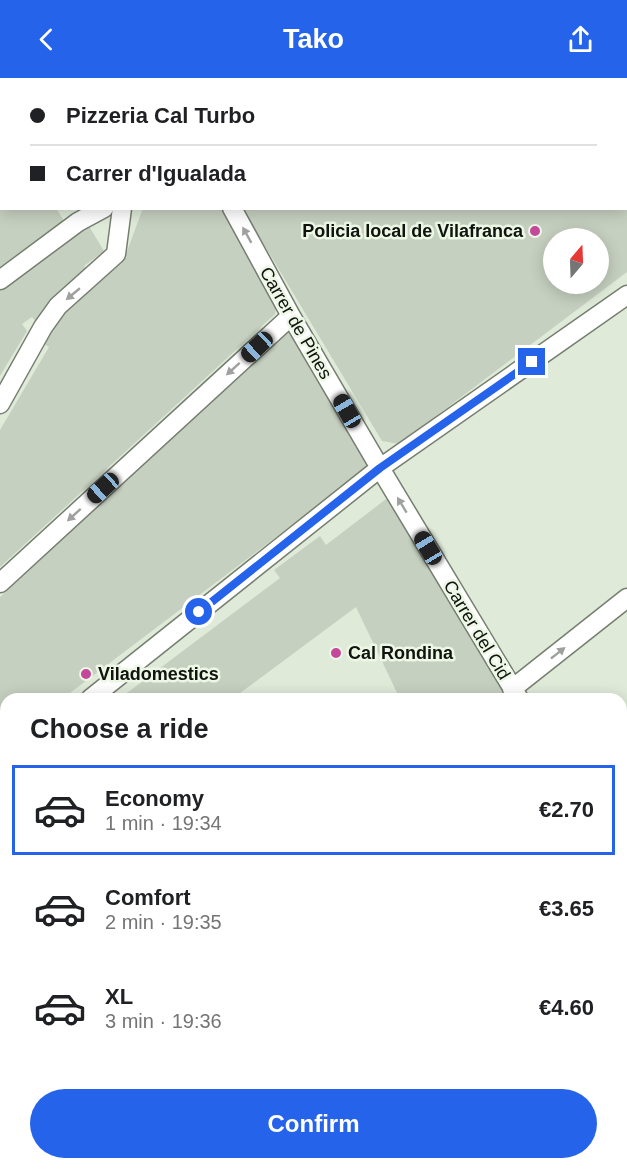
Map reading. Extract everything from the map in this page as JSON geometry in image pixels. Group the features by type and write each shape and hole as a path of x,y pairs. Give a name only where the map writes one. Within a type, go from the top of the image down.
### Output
{"street":[{"path":"0,280 74,215 95,210"},
{"path":"0,404 43,327 58,306 116,254 122,210"},
{"name":"Carrer de Pines","path":"233,210 291,316 380,468"},
{"path":"98,693 380,468 627,295"},
{"path":"0,583 291,316"},
{"name":"Carrer del Cid","path":"380,468 514,693"},
{"path":"516,693 627,598"}],"building":[{"path":"0,210 57,210 66,224 0,271"},
{"path":"142,210 223,210 277,303 275,314 0,567 0,430 49,347 42,343 61,310 121,264"},
{"path":"243,210 627,210 627,272 609,286 609,228 543,228 543,294 598,294 399,444 382,441"},
{"path":"87,223 104,251 84,266 89,274 37,323 32,317 22,324 27,331 0,376 0,285"},
{"path":"292,327 368,454 366,469 70,693 0,693 0,597"},
{"path":"390,496 505,693 397,693 356,607 240,693 127,693 280,578 274,570 320,536 326,545"}],"place":[{"name":"Policia local de Vilafranca","path":"535,231"},
{"name":"Cal Rondina","path":"336,653"},
{"name":"Viladomestics","path":"86,674"}],"route":[{"path":"199,612 380,468 532,362"}]}
